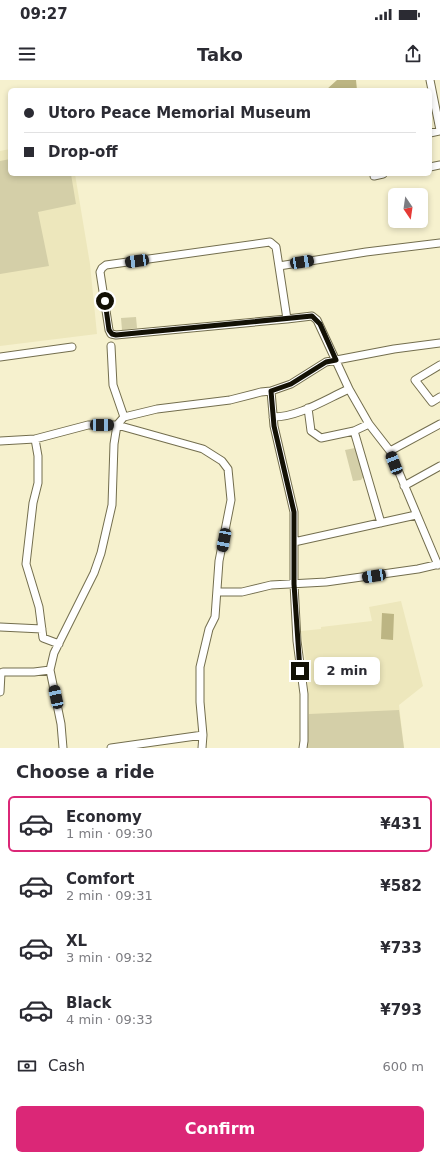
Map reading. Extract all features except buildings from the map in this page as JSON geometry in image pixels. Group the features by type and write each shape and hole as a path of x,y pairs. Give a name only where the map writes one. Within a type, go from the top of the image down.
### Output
{"street":[{"path":"430,80 437,97 440,131"},
{"path":"217,592 242,592 271,585 326,582 360,578 439,565 416,515 390,451 369,424 349,389 317,320 312,316 287,319 113,334 109,330 100,272 106,265 270,242 276,246 287,319"},
{"path":"279,266 366,252 440,243"},
{"path":"63,748 62,724 50,670 54,653 94,573 102,553 112,505 114,444 117,425 124,417 157,409 230,400 271,391 291,384 326,362 394,349 440,343"},
{"path":"111,346 113,385 124,417"},
{"path":"0,357 72,347"},
{"path":"440,365 415,380 432,402 440,397"},
{"path":"273,417 284,417 308,408 349,389"},
{"path":"271,391 273,417 294,512 294,584 297,641 304,694 303,748"},
{"path":"308,408 311,431 321,438 354,431 369,424"},
{"path":"390,451 440,424"},
{"path":"0,441 36,440 88,425 117,425 204,449 222,462 228,469 231,500 220,561 215,617 209,629 200,667 200,702 203,734 202,748"},
{"path":"354,431 381,523"},
{"path":"36,440 38,456 38,483 33,503 26,564 39,607 43,638 59,644"},
{"path":"404,486 440,466"},
{"path":"294,542 416,515"},
{"path":"0,627 42,629"},
{"path":"0,692 1,673 3,672 34,672 50,670"},
{"path":"112,748 203,734"}],"shaded area":[{"path":"337,80 356,80 357,88 328,88"},
{"path":"8,149 8,176 75,176 90,264 97,334 0,346 0,151"},
{"path":"8,159 8,176 71,176 76,204 38,212 49,266 0,274 0,161"},
{"path":"136,317 137,328 122,330 121,318"},
{"path":"355,448 364,476 361,480 353,481 345,450"},
{"path":"401,601 423,686 399,705 404,748 307,748 309,704 307,668 301,631 372,621 369,607"},
{"path":"382,613 394,614 393,640 381,639"},
{"path":"399,710 404,748 307,748 309,714"}],"route":[{"path":"105,301 109,330 112,334 116,335 312,316 320,324 336,360 326,362 286,387 271,391 274,426 294,512 294,584 300,671"}]}
